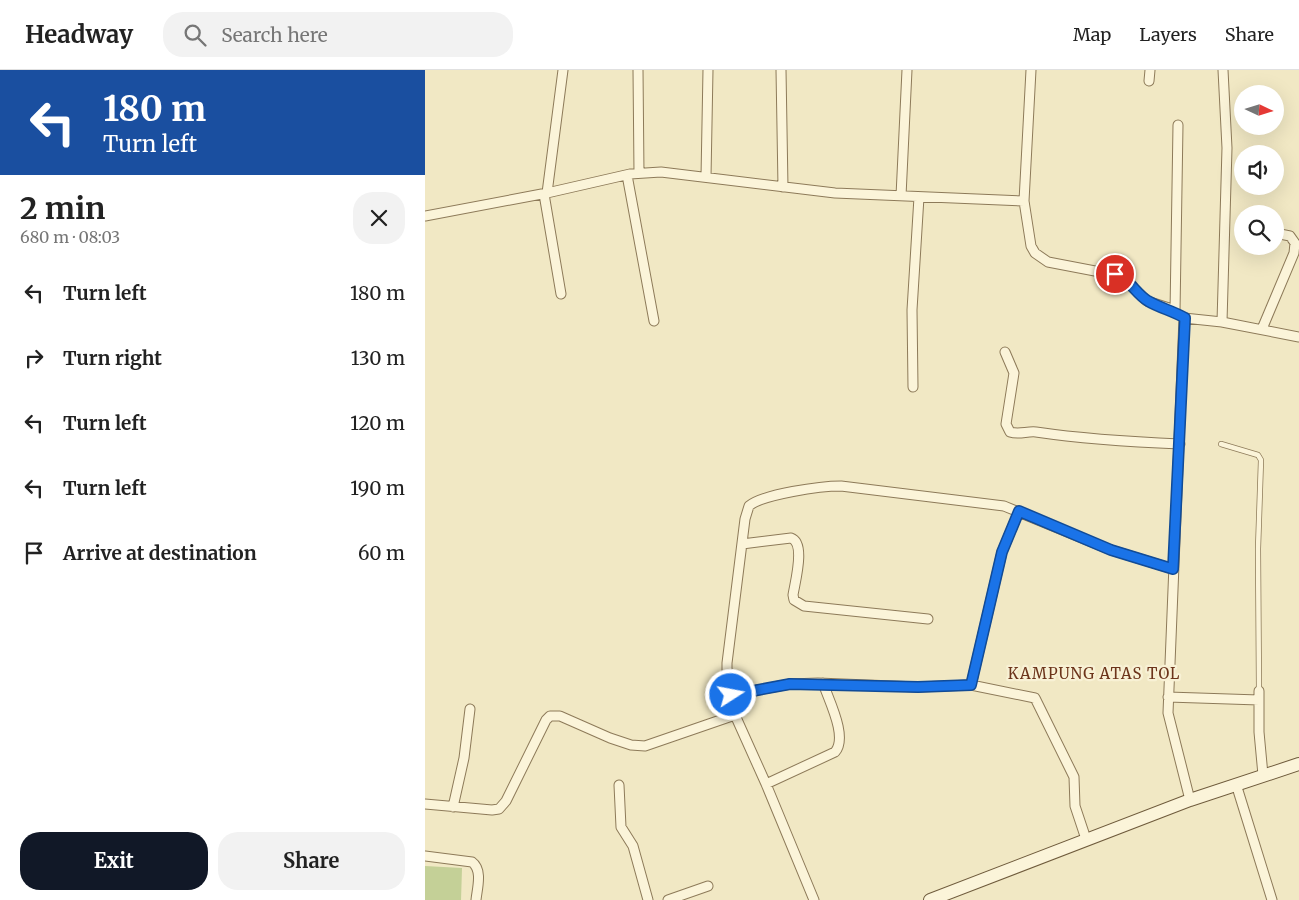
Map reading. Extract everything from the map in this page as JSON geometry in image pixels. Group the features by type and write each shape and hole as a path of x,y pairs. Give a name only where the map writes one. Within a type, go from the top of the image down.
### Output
{"main road":[{"path":"930,900 1190,800 1299,764"}],"street":[{"path":"561,294 545,193 563,70"},
{"path":"639,70 639,173"},
{"path":"706,177 708,70"},
{"path":"781,70 783,187"},
{"path":"901,196 907,70"},
{"path":"1031,70 1024,202 1031,246 1041,258 1055,265 1121,276 1147,301 1185,318 1222,322 1299,337"},
{"path":"1149,81 1150,70"},
{"path":"1222,322 1227,148 1223,70"},
{"path":"1175,312 1178,125"},
{"path":"425,216 627,175 661,172 835,193 1024,202"},
{"path":"627,175 654,320"},
{"path":"913,387 912,310 919,197"},
{"path":"1263,329 1293,258 1295,248 1290,236 1284,235"},
{"path":"1185,318 1168,697 1170,725 1190,800"},
{"path":"1005,352 1014,373 1013,388 1007,409 1006,424 1010,432 1021,434 1035,432 1084,439 1180,444"},
{"path":"814,900 735,715 727,678 729,641 747,511 754,502 829,486 997,505 1019,511 1111,550 1173,569"},
{"path":"971,685 1002,552 1019,511"},
{"path":"742,544 791,538 796,540 799,545 799,553 793,595 794,600 804,606 928,620"},
{"path":"731,695 790,684 823,683 918,687 971,685 999,692 1029,696 1039,703 1074,776 1075,806 1086,840"},
{"path":"766,784 835,752 839,748 841,734 823,683"},
{"path":"1168,697 1259,695 1259,732 1263,775"},
{"path":"453,807 464,758 470,709"},
{"path":"425,804 492,810 504,805 545,720 550,716 560,716 623,743 645,746 735,715"},
{"path":"1236,784 1272,900"},
{"path":"619,786 621,827 633,846 648,900"},
{"path":"425,856 473,862 479,874 476,900"},
{"path":"668,900 708,886"}],"lane":[{"path":"1221,444 1258,455 1261,460 1258,549 1259,695"}],"green space":[{"path":"425,866 462,868 461,900 425,900"}],"district":[{"name":"KAMPUNG ATAS TOL","path":"1094,674"}],"route":[{"path":"731,695 790,684 823,683 918,687 971,685 1002,552 1019,511 1111,550 1173,569 1185,318 1169,308 1147,301 1130,282 1115,274"}]}
